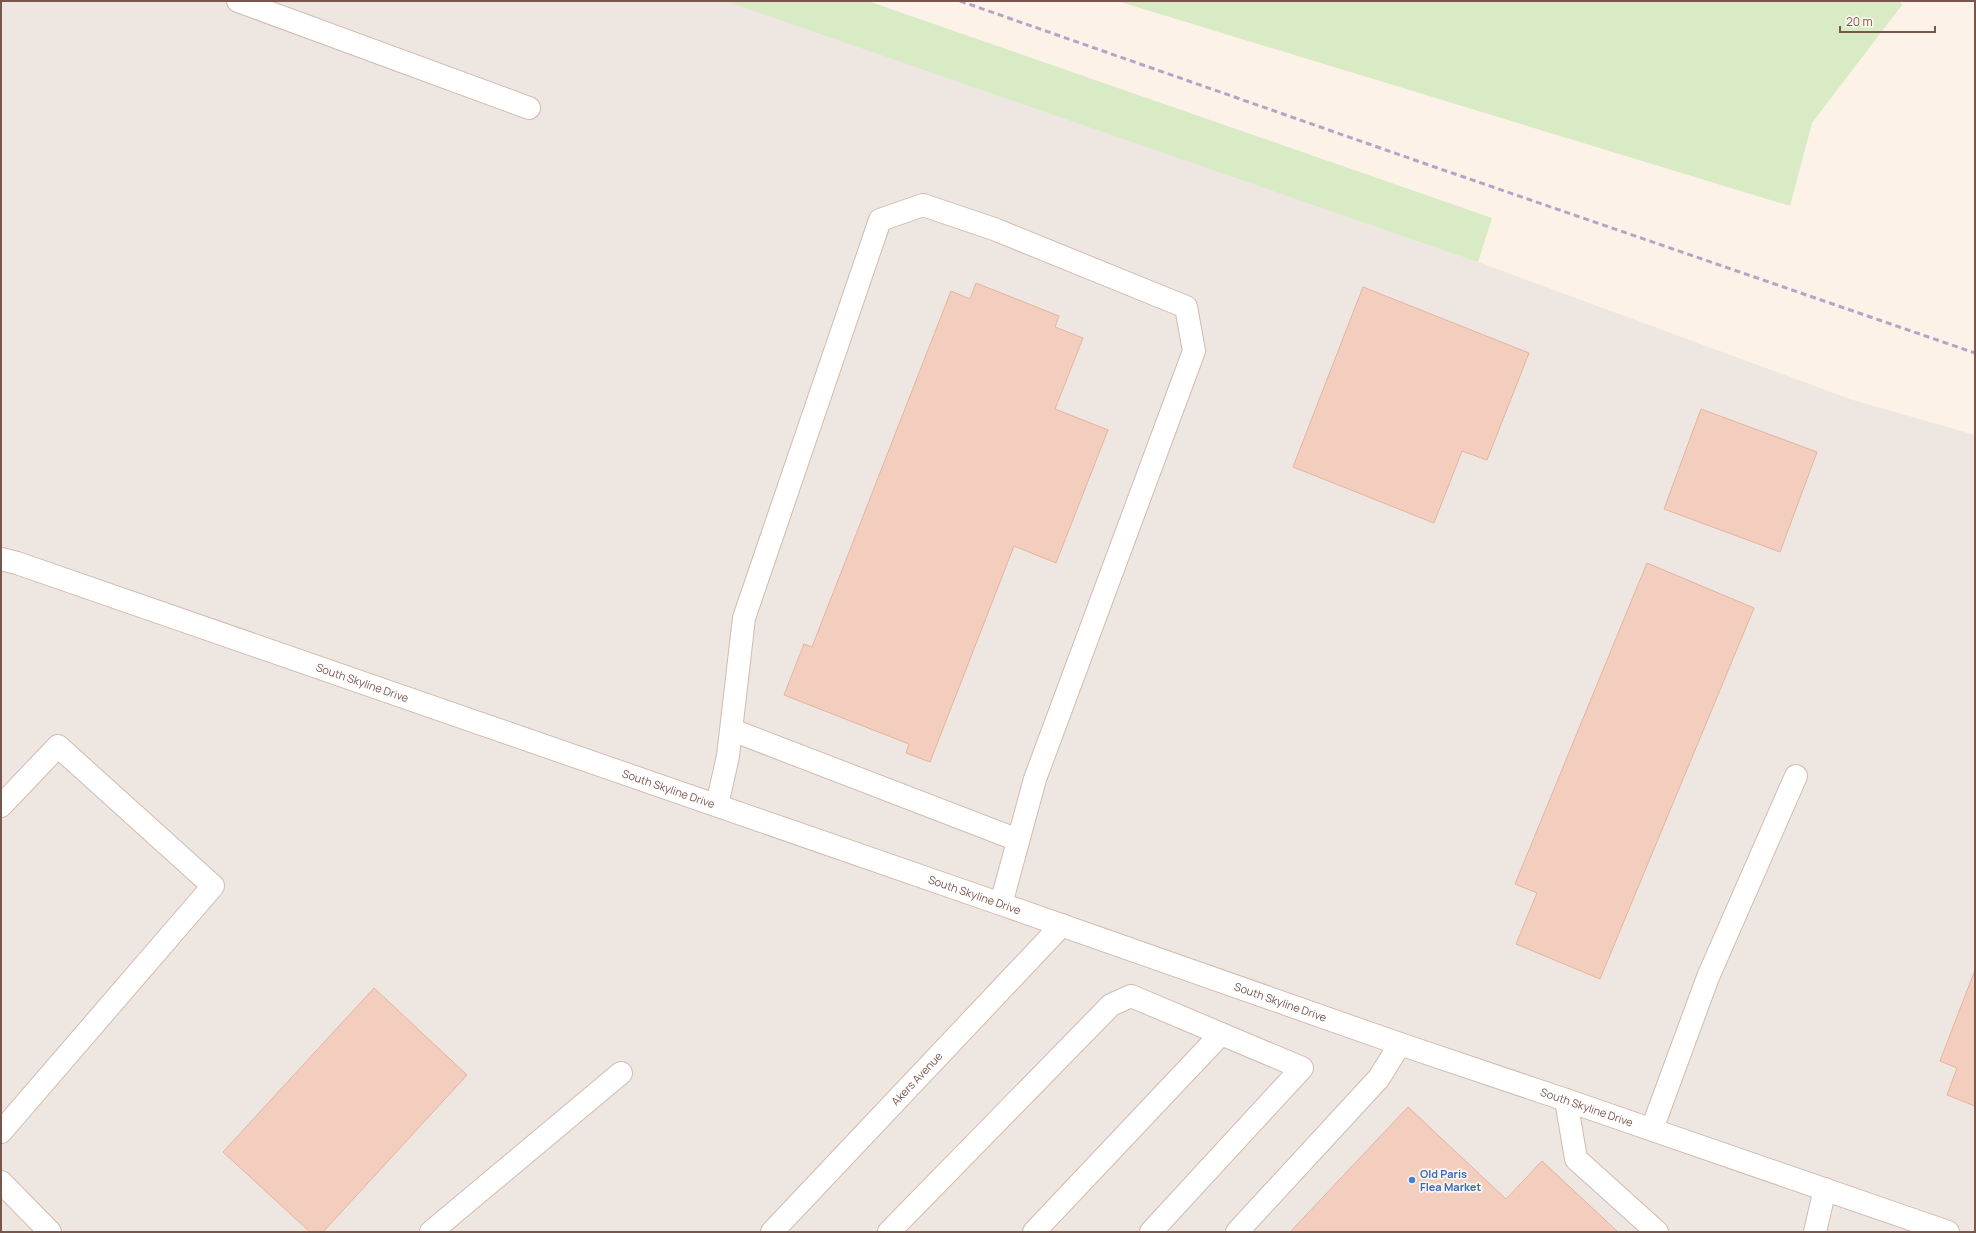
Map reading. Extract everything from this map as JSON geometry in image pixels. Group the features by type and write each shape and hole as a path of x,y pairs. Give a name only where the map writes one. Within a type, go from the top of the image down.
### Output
{"street":[{"path":"238,1 529,108"},
{"path":"717,805 732,730 744,618 880,220 923,205 994,229 1186,307 1194,351 1035,780 1001,904"},
{"name":"South Skyline Drive","path":"1,559 17,563 717,805 1400,1044 1652,1129 1948,1232"},
{"path":"732,730 1018,840"},
{"path":"1,806 58,746 214,886 1,1132"},
{"path":"1652,1129 1708,977 1796,776"},
{"name":"Akers Avenue","path":"772,1232 1062,925"},
{"path":"889,1232 1111,1005 1131,996 1302,1068 1152,1232"},
{"path":"1034,1232 1221,1034"},
{"path":"1237,1232 1379,1078 1400,1044"},
{"path":"432,1232 621,1074"},
{"path":"1566,1100 1576,1159 1657,1232"},
{"path":"1,1182 50,1232"},
{"path":"1815,1232 1825,1189"}],"shaded area":[{"path":"1,1 738,1 1160,145 1853,400 1975,435 1975,1232 1,1232"}],"green space":[{"path":"725,1 868,1 1492,218 1478,262"},
{"path":"1117,1 1900,1 1902,5 1812,123 1790,206"}],"building":[{"path":"976,283 1059,316 1055,327 1083,338 1055,409 1108,430 1056,563 1014,546 930,762 906,753 909,744 784,695 804,644 812,647 951,291 970,299"},
{"path":"1363,287 1529,353 1487,460 1462,451 1434,523 1293,467"},
{"path":"1701,409 1817,452 1780,552 1664,509"},
{"path":"1647,563 1754,608 1600,979 1516,944 1537,893 1515,884"},
{"path":"1975,970 1975,1106 1947,1095 1957,1068 1940,1061"},
{"path":"374,988 467,1075 323,1232 310,1232 223,1152"},
{"name":"Old Paris Flea Market","path":"1408,1107 1506,1199 1542,1161 1618,1232 1290,1232"}],"railway":[{"path":"960,1 1426,164 1975,353"}],"place":[{"name":"Old Paris Flea Market","path":"1412,1180"}]}
